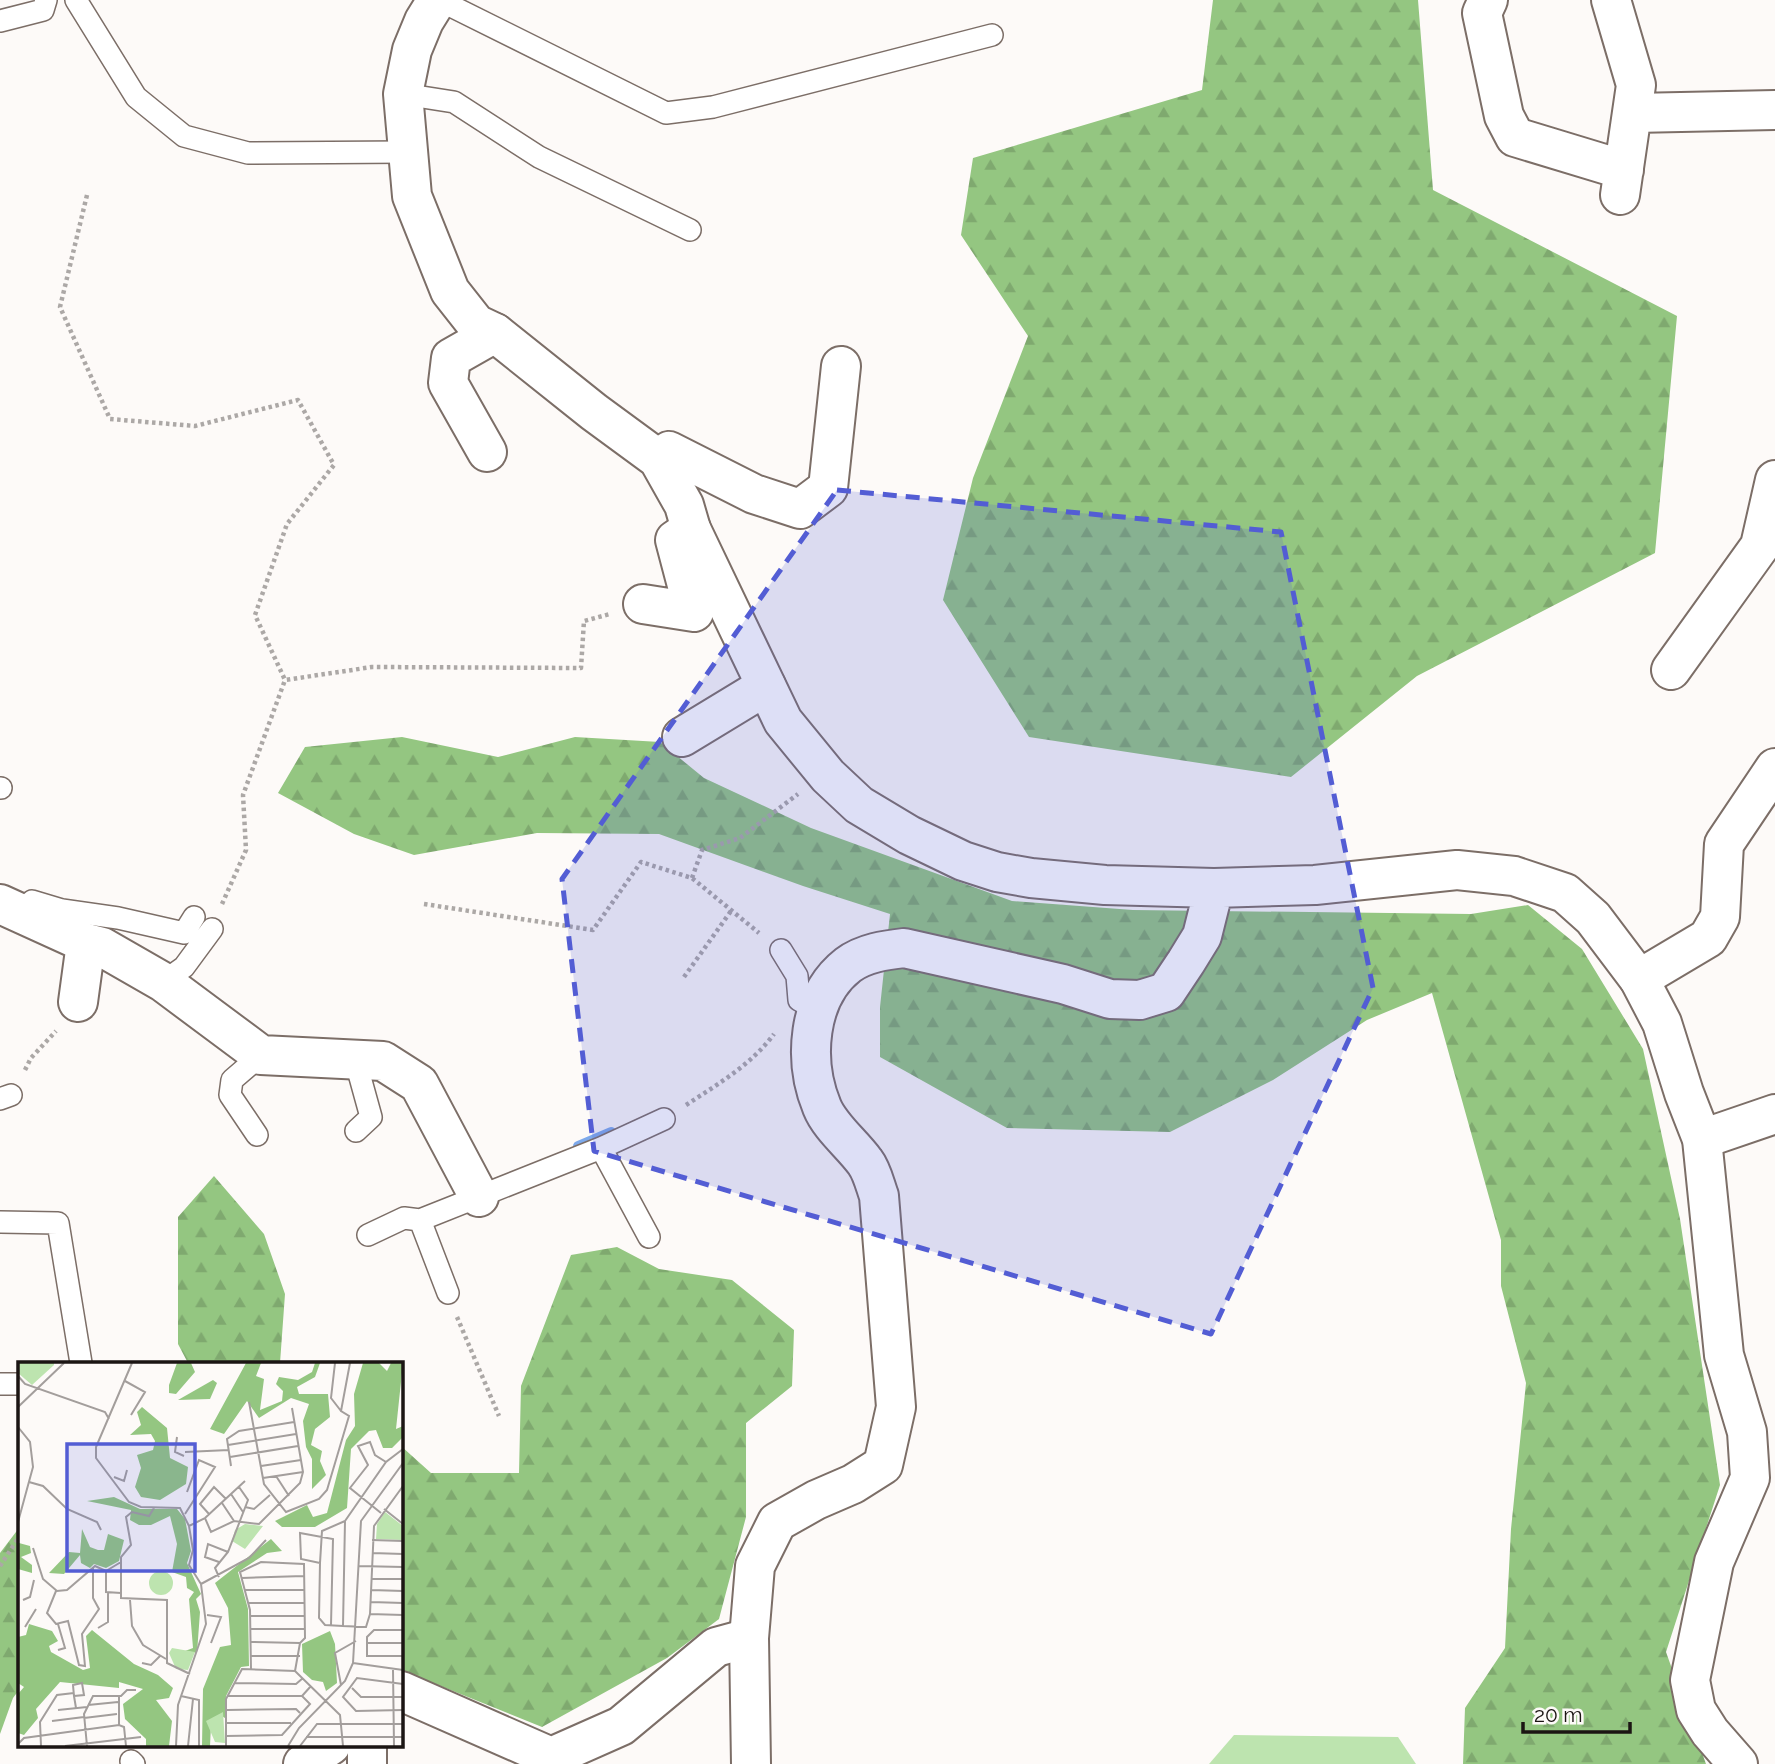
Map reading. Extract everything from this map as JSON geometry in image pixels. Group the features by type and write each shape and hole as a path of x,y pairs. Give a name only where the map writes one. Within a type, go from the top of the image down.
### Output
{"street":[{"path":"438,0 424,21 412,50 403,94 412,196 450,290 477,324 495,333 658,459 684,505 691,529 783,721 828,776 859,805 909,835 963,861 997,872 1031,878 1105,885 1214,888 1315,885 1457,870 1514,876 1565,893 1593,918 1639,979 1662,1023 1702,1139 1724,1355 1747,1432 1750,1478 1714,1562 1690,1680 1696,1710 1710,1732 1738,1764"},
{"path":"1489,0 1482,13 1504,116 1515,136 1622,182 1636,85 1611,0"},
{"path":"1634,113 1775,110"},
{"path":"487,452 448,383 451,358 495,333"},
{"path":"658,459 669,451 754,494 800,509 828,488 841,366"},
{"path":"1671,670 1767,549 1775,481"},
{"path":"643,604 694,612 675,540 691,529"},
{"path":"682,737 766,686"},
{"path":"1639,979 1708,938 1720,917 1724,844 1775,768"},
{"path":"751,1764 749,1638 755,1566 777,1522 883,1465 896,1407 879,1196 867,1165 823,1110 815,1086 808,1005 824,992 849,964 879,951 904,948 1063,984 1110,999 1140,1000 1166,992 1186,962 1202,936 1214,888"},
{"path":"2,905 86,943 102,947 163,982 261,1055 383,1061 419,1084 479,1197"},
{"path":"78,1002 86,943"},
{"path":"1702,1139 1775,1114"},
{"path":"402,1691 551,1760 621,1726 716,1647 749,1638"},
{"path":"303,1764 330,1746"},
{"path":"367,1746 367,1764"}],"lane":[{"path":"0,21 43,10 46,0"},
{"path":"76,0 136,97 184,136 248,153 407,152"},
{"path":"438,0 666,113 713,107 992,35"},
{"path":"403,94 454,102 539,157 690,230"},
{"path":"2,905 10,894 61,910 118,918 184,933 203,923"},
{"path":"163,982 184,967 203,923"},
{"path":"781,950 797,976 808,1005"},
{"path":"257,1135 230,1095 232,1080 261,1055"},
{"path":"355,1059 370,1117 356,1131"},
{"path":"368,1235 404,1218 420,1220 479,1197 601,1148 664,1119"},
{"path":"601,1148 649,1237"},
{"path":"420,1220 448,1293"},
{"path":"0,1222 58,1223 81,1362"},
{"path":"0,1384 18,1384"}],"path":[{"path":"87,195 60,307 110,419 195,426 298,400 334,465 287,524 255,615 285,680 243,795 246,850 203,923"},
{"path":"285,680 372,667 581,668 584,621 643,604"},
{"path":"692,878 702,850 740,838 788,800 828,776"},
{"path":"424,904 593,930 641,862 692,878 781,950"},
{"path":"684,977 731,911"},
{"path":"6,1097 31,1058 51,1038 78,1002"},
{"path":"664,1119 724,1080 761,1051 808,1005"},
{"path":"448,1293 499,1416"},
{"path":"0,1566 18,1539"}],"highlighted area":[{"path":"837,490 1281,532 1373,988 1211,1334 594,1151 562,879"}],"green space":[{"path":"1213,0 1418,0 1433,190 1677,316 1655,553 1417,676 1291,777 1029,737 943,600 973,478 1028,336 961,235 973,158 1202,90"},
{"path":"402,737 498,757 575,737 660,742 704,778 811,828 1012,901 1133,910 1471,914 1528,905 1582,949 1643,1049 1680,1219 1720,1485 1666,1652 1706,1764 1463,1764 1465,1708 1505,1648 1511,1529 1526,1383 1501,1286 1501,1240 1432,993 1367,1020 1273,1080 1170,1132 1007,1128 880,1057 880,1007 890,914 659,834 537,833 414,855 354,834 278,793 305,747"},
{"path":"214,1176 264,1234 285,1294 280,1362 187,1362 178,1344 178,1217"},
{"path":"617,1247 659,1269 732,1280 794,1330 792,1386 746,1423 746,1517 719,1619 667,1658 542,1727 402,1670 402,1447 431,1473 519,1473 521,1386 571,1255"},
{"path":"18,1529 18,1691 0,1734 0,1553"},
{"path":"1234,1735 1398,1737 1416,1764 1209,1764"}],"waterway":[{"path":"578,1146 611,1132"}]}
